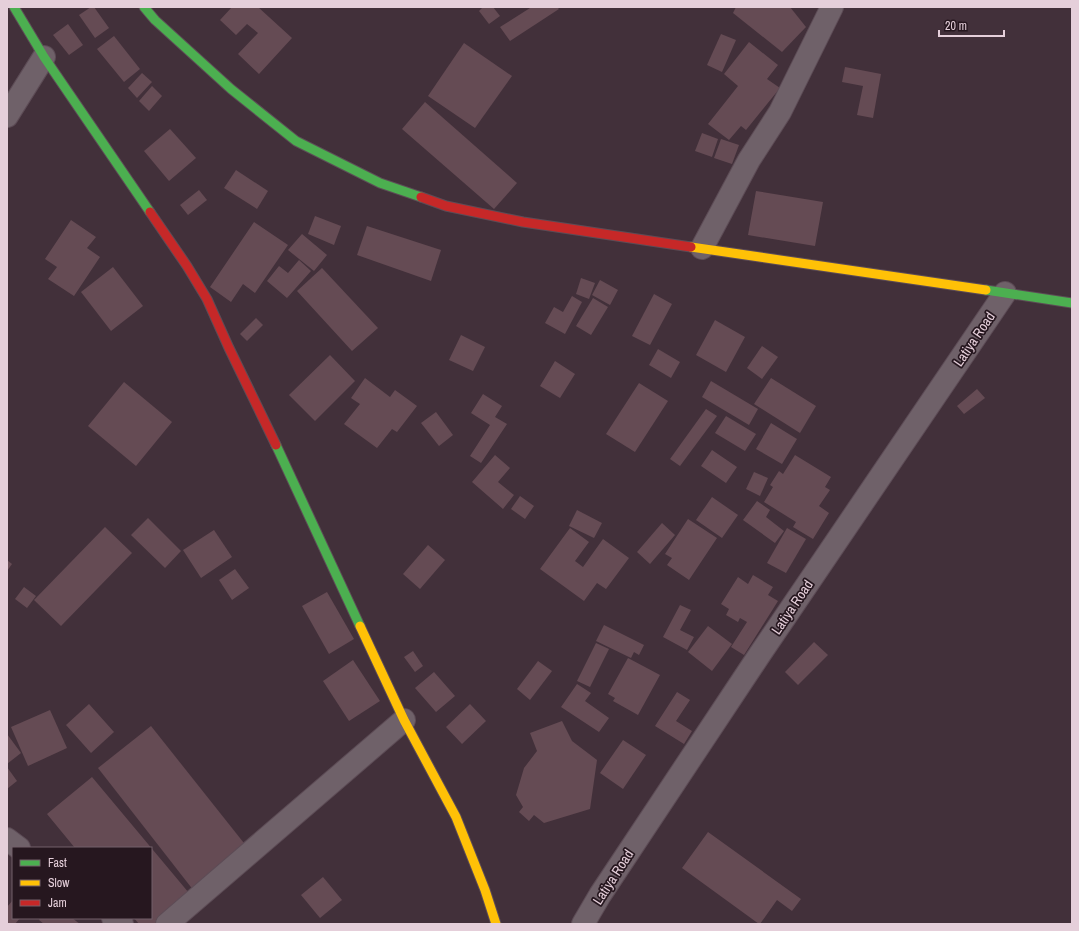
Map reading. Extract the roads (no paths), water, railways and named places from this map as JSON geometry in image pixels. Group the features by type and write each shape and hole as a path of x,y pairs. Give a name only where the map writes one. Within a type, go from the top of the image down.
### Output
{"street":[{"path":"14,7 44,57 187,266 207,299 404,720 456,817 485,890 496,924"},
{"path":"144,7 155,20 231,89 296,141 380,183 446,206 523,222 1072,303"},
{"path":"702,248 749,160 780,112 832,7"},
{"path":"7,116 44,57"},
{"name":"Latiya Road","path":"583,924 600,895 760,654 1005,293"},
{"path":"167,924 404,720"},
{"path":"7,839 18,847"}]}
